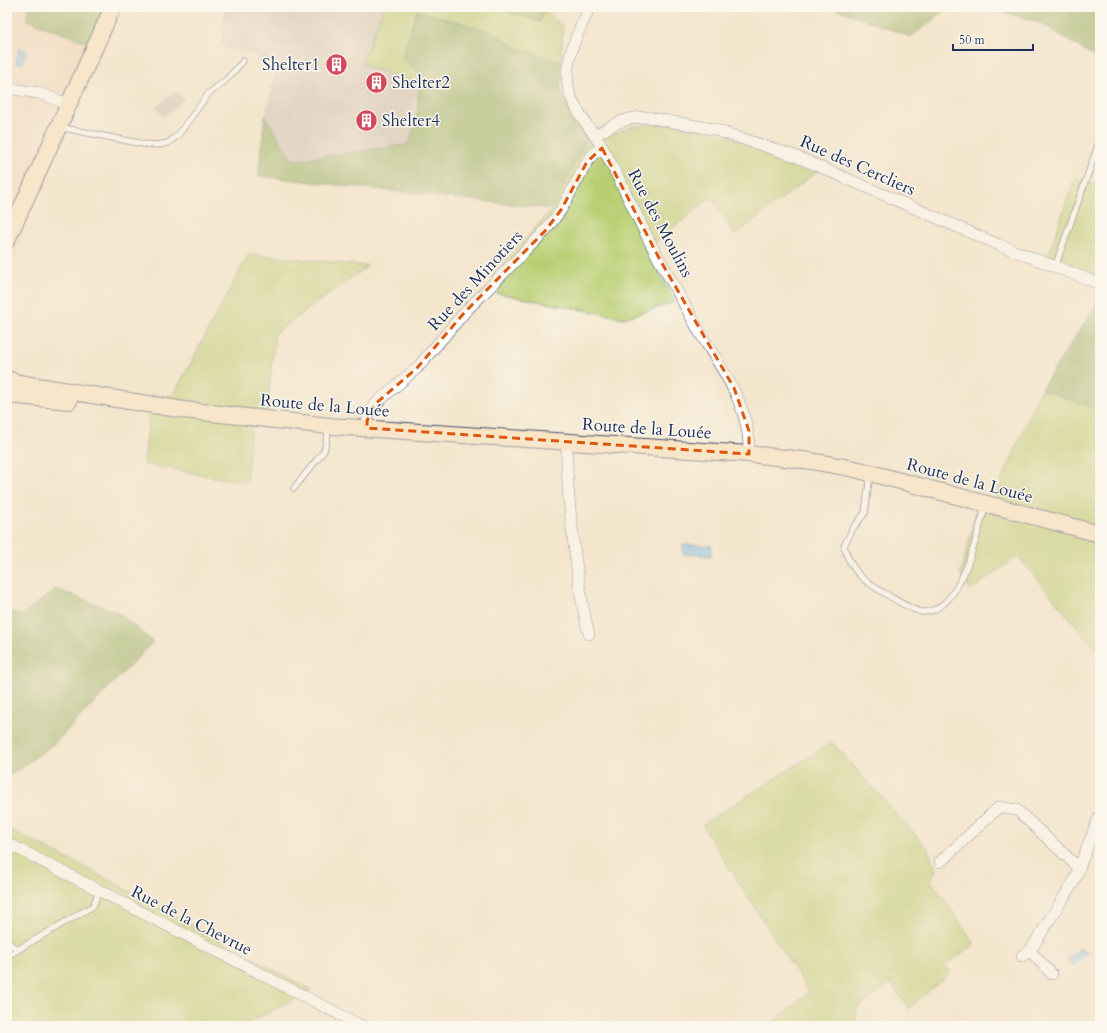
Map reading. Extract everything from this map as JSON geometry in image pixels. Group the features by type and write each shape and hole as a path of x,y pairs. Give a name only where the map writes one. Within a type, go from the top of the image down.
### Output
{"main road":[{"path":"7,240 70,105 113,7"},
{"name":"Route de la Louée","path":"7,379 19,384 184,410"},
{"name":"Route de la Louée","path":"7,395 105,405 184,410 330,426 749,454 811,461 870,473 1100,534"}],"street":[{"name":"Rue des Moulins","path":"590,7 574,45 568,76 569,91 574,104 595,135 660,260 734,388 749,431 749,454"},
{"path":"7,88 39,93 70,105"},
{"name":"Rue des Cercliers","path":"595,135 617,123 632,118 646,117 714,130 795,156 984,239 1100,284"},
{"name":"Rue des Minotiers","path":"367,428 368,415 374,405 417,368 465,312 545,230 561,210 587,162 594,153 602,148"},
{"path":"567,442 566,463 571,519 582,606 589,634"},
{"path":"940,862 999,807 1017,810 1079,868"},
{"path":"1052,974 1026,953 1074,881 1100,815"},
{"name":"Rue de la Chevrue","path":"7,843 362,1026"}],"lane":[{"path":"59,127 143,144 158,145 168,143 178,135 209,93 226,80 243,61"},
{"path":"1055,267 1100,140"},
{"path":"294,488 324,451 330,426"},
{"path":"870,473 866,513 853,528 844,546 848,562 866,583 900,603 923,613 933,610 946,602 957,589 969,558 986,504"},
{"path":"7,956 93,906 99,891"},
{"path":"7,942 18,950"}],"highlighted area":[{"path":"602,148 660,260 734,388 749,431 749,454 367,428 367,421 374,405 417,368 465,312 545,231 561,210 587,162"}],"shaded area":[{"path":"7,7 28,7 27,20 103,48 59,144 7,279"},
{"path":"224,7 384,7 361,64 418,85 411,140 405,145 295,160 290,157 265,116 277,66 257,60 259,57 237,49 236,52 221,45"},
{"path":"176,91 184,100 164,117 155,107"}],"green space":[{"path":"28,7 71,7 69,9 78,9 81,7 104,7 89,43 27,20"},
{"path":"384,7 495,7 540,22 544,9 563,27 561,62 516,48 494,33 418,70 418,85 361,64"},
{"path":"495,7 543,7 544,9 540,22"},
{"path":"831,7 949,7 911,37"},
{"path":"985,7 1100,7 1100,60 1041,23"},
{"path":"417,10 494,33 516,48 561,62 561,94 584,133 585,142 552,209 258,176 265,116 290,157 295,160 406,145 413,130 417,110 418,71 402,58"},
{"path":"667,123 725,135 819,170 735,235 711,197 647,249 675,302 624,318 496,293 493,275 552,209 585,142 604,138 633,126"},
{"path":"1075,177 1100,186 1100,277 1047,260"},
{"path":"249,254 368,266 275,333 267,411 252,411 247,483 144,464 151,395 173,396"},
{"path":"1100,299 1100,410 1041,389"},
{"path":"1041,389 1100,410 1100,654 1018,556 971,590 960,575 977,510 990,513 999,487"},
{"path":"56,589 119,613 153,642 55,743 7,778 7,610 22,615"},
{"path":"832,742 928,849 936,869 931,881 975,944 945,965 951,972 908,1009 891,983 856,1009 856,1026 769,1026 809,992 702,825"},
{"path":"7,828 107,879 311,990 244,1026 7,1026"}],"water":[{"path":"19,48 26,50 23,64 16,63"},
{"path":"683,544 712,546 711,556 683,554"},
{"path":"1081,947 1087,953 1073,966 1067,960"}],"place":[{"name":"Shelter1","path":"336,64"},
{"name":"Shelter2","path":"376,82"},
{"name":"Shelter4","path":"366,120"}]}
